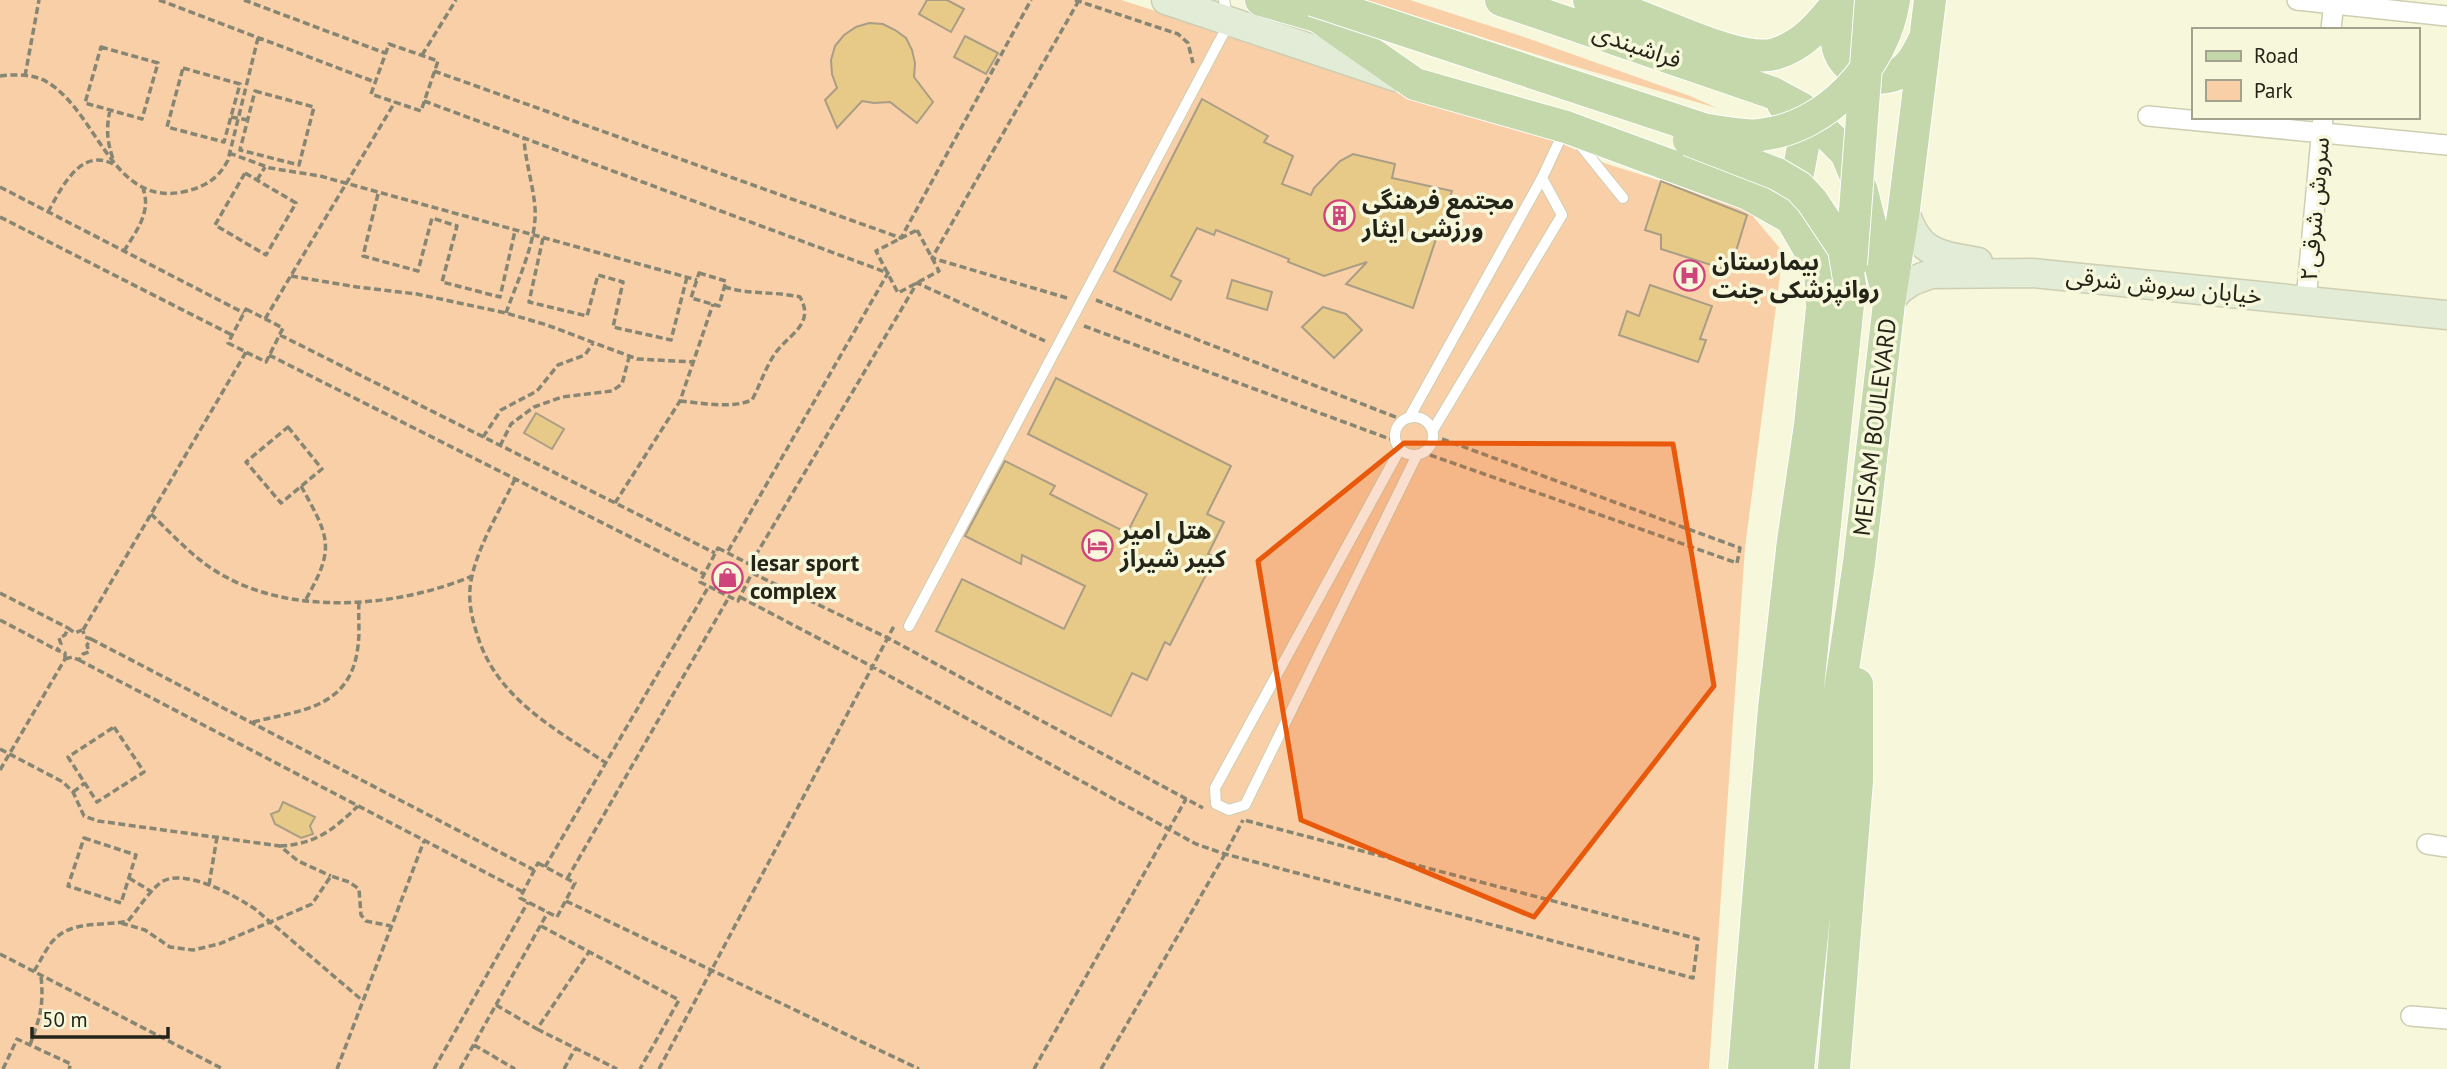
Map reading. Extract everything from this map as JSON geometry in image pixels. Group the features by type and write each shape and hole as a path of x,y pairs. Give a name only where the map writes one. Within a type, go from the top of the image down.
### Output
{"main road":[{"path":"1261,0 1315,8 1706,130 1758,136 1805,123 1827,109 1846,92 1880,48 1894,0"},
{"name":"فراشبندی","path":"1501,0 1773,93 1801,108 1846,153 1863,191 1889,303"},
{"path":"1589,0 1646,9 1690,38 1744,52 1772,55 1810,36 1840,0"},
{"path":"1846,0 1837,43 1843,59 1852,70 1868,76 1898,74 1914,60 1927,32"},
{"path":"1768,1069 1850,285 1871,0"},
{"name":"MEISAM BOULEVARD","path":"1858,563 1889,303 1904,209 1930,0"},
{"path":"1315,8 1358,30 1698,143 1777,174 1799,187 1832,229 1844,249 1850,285"},
{"path":"1315,8 1415,84 1566,127 1748,194 1791,218 1820,268 1822,308 1774,708 1744,1069"},
{"path":"1748,194 1777,189 1798,173 1803,147 1799,121 1773,93"},
{"path":"1797,1069 1833,736 1858,563"},
{"path":"1834,1069 1857,781 1858,563"}],"street":[{"path":"1166,0 1226,11 1415,84"},
{"path":"2297,0 2447,16"},
{"path":"2331,28 2333,2"},
{"path":"2148,116 2192,118"},
{"path":"2206,119 2322,125 2447,145"},
{"name":"سروش شرقی۲","path":"2306,300 2322,125"},
{"path":"1904,209 1918,241 1932,251 2032,273"},
{"name":"خیابان سروش شرقی","path":"1889,303 1899,290 1912,281 1931,274 2032,273 2447,315"},
{"path":"2427,844 2447,847"},
{"path":"2412,1016 2447,1019"}],"lane":[{"path":"909,626 1226,11"},
{"path":"1420,454 1245,804 1229,810 1216,804 1215,788 1398,445 1397,428 1406,419 1542,178 1566,127 1623,198"},
{"path":"1398,445 1408,454 1420,454 1430,448 1433,433 1562,215 1542,178"},
{"path":"1406,419 1425,420 1433,433"}],"path":[{"path":"24,76 39,0"},
{"path":"159,0 375,82"},
{"path":"244,0 385,53"},
{"path":"422,55 456,0"},
{"path":"901,238 1031,0"},
{"path":"932,258 1078,1 1178,34 1188,43 1193,62 1191,70"},
{"path":"0,76 37,77 49,83 65,98 129,180 159,193 177,193 202,187 214,180 223,170 258,38"},
{"path":"389,44 422,55 438,61 421,111 371,94 389,44"},
{"path":"101,47 158,63 142,119 110,110 85,103 101,47"},
{"path":"183,68 240,84 231,117 223,142 167,127 183,68"},
{"path":"434,71 901,238"},
{"path":"255,92 314,107 299,165 240,150 248,120 255,92"},
{"path":"424,101 888,273"},
{"path":"265,319 395,102"},
{"path":"110,110 106,128 107,142 115,164"},
{"path":"231,117 248,120"},
{"path":"506,313 519,285 535,219 524,138"},
{"path":"229,153 266,167 294,174 311,174 697,280"},
{"path":"48,212 71,173 84,163 101,160 115,164"},
{"path":"257,180 266,167"},
{"path":"245,173 257,180 296,203 266,255 215,225 245,173"},
{"path":"0,187 244,313"},
{"path":"124,251 138,228 146,206 143,188"},
{"path":"378,194 363,256 418,271 432,218 457,226 442,282 500,298 515,231"},
{"path":"0,217 232,335"},
{"path":"917,230 932,258 939,271 898,293 876,251 917,230"},
{"path":"543,238 529,302 587,316 598,275 623,282 612,327 671,340 687,277"},
{"path":"932,258 1068,298 1062,309"},
{"path":"699,273 726,281 725,287 719,306 691,298 699,273"},
{"path":"727,553 888,273"},
{"path":"291,276 357,288 417,294 506,313 547,325 637,359 694,362"},
{"path":"917,283 1045,341 1050,330"},
{"path":"750,565 917,283"},
{"path":"680,401 723,404 752,400 776,352 802,326 806,316 800,296 750,293 725,287"},
{"path":"1092,309 1096,299 1406,419"},
{"path":"615,503 680,401 713,304"},
{"path":"246,309 284,328 266,362 228,343 232,335 246,309"},
{"path":"1087,318 1083,327 1398,445"},
{"path":"280,335 715,553"},
{"path":"483,437 501,410 537,391 558,365 585,355 593,343"},
{"path":"0,593 75,633 83,630 246,352"},
{"path":"270,355 704,574"},
{"path":"500,446 511,424 534,407 562,397 612,391 622,384 629,357"},
{"path":"288,427 322,469 301,486 281,503 246,462 288,427"},
{"path":"1420,454 1737,563 1740,548 1433,433"},
{"path":"515,479 487,534 472,576 472,619 486,660 497,678 515,698 549,725 606,763"},
{"path":"301,486 325,534 326,552 321,573 306,599"},
{"path":"151,514 192,554 223,576 259,592 359,603 415,596 443,589 472,576"},
{"path":"718,548 755,568 738,601 700,582 715,553 718,548"},
{"path":"545,867 709,586"},
{"path":"567,879 729,597"},
{"path":"251,723 323,704 339,693 354,668 358,645 359,603"},
{"path":"0,620 65,653 65,659 0,770"},
{"path":"659,1069 895,625"},
{"path":"57,650 61,644 59,638 65,635 68,628"},
{"path":"83,630 85,637 534,870"},
{"path":"79,660 83,653 89,652 87,645 91,639"},
{"path":"65,659 72,657 79,660 523,892"},
{"path":"114,727 144,772 97,802 85,782 68,757 114,727"},
{"path":"0,749 63,782 73,792 84,816 98,821 280,846 318,838 333,830 358,806"},
{"path":"73,792 85,782"},
{"path":"1034,1069 1186,799"},
{"path":"1101,1069 1243,820"},
{"path":"84,838 136,855 129,878 121,903 68,886 84,838"},
{"path":"209,885 217,838"},
{"path":"337,1069 424,841"},
{"path":"280,846 299,861 359,888 361,915 366,921 391,926"},
{"path":"538,863 545,867 575,883 557,917 520,898 538,863"},
{"path":"119,923 139,927 170,947 193,950 219,944 269,920 312,904 331,876"},
{"path":"129,878 152,892"},
{"path":"34,971 51,943 62,932 78,926 128,920 160,883 168,879 184,879 209,885 238,898 269,920 363,1001"},
{"path":"434,1069 528,901"},
{"path":"566,901 919,1069"},
{"path":"460,1069 548,912"},
{"path":"541,926 678,1000 640,1069"},
{"path":"537,1029 589,952"},
{"path":"0,954 223,1069"},
{"path":"30,1045 44,1000 41,975"},
{"path":"496,1005 617,1069"},
{"path":"3,1069 17,1039 71,1064 69,1069"},
{"path":"474,1045 514,1069"},
{"path":"564,1069 575,1049"}],"highlighted area":[{"path":"1404,443 1673,444 1714,686 1534,917 1301,820 1258,561"}],"green space":[{"path":"0,0 1121,0 1542,134 1604,163 1746,208 1783,252 1745,548 1709,1069 0,1069"},
{"path":"1366,0 1410,0 1524,37 1717,108 1563,63"}],"building":[{"path":"927,0 947,0 964,9 951,32 919,14"},
{"path":"869,23 883,24 895,30 906,38 912,50 914,77 933,102 917,123 890,102 862,101 837,128 825,100 837,88 831,60 835,46 844,35"},
{"path":"965,36 998,53 986,74 954,57"},
{"path":"1202,99 1268,136 1264,142 1293,156 1282,184 1311,195 1314,188 1340,161 1353,154 1395,164 1392,178 1452,191 1413,308 1346,284 1367,262 1324,276 1216,230 1214,235 1197,228 1171,276 1181,281 1171,300 1114,271"},
{"path":"1661,181 1747,215 1730,271 1661,249 1661,235 1645,230"},
{"path":"1232,280 1272,292 1267,310 1227,298"},
{"path":"1650,285 1712,306 1700,339 1706,340 1698,362 1619,335 1627,311 1639,316"},
{"path":"1323,307 1346,314 1362,330 1334,358 1302,327"},
{"name":"هتل امیر کبیر شیراز","path":"1056,378 1231,466 1207,514 1224,522 1208,554 1215,557 1170,645 1165,642 1147,680 1132,673 1111,716 936,631 962,579 1064,629 1085,586 1022,555 1021,564 965,536 1005,461 1055,486 1050,494 1127,533 1147,494 1028,434"},
{"path":"536,413 564,429 552,449 524,433"},
{"path":"283,802 315,817 310,826 313,834 301,838 275,824 271,814 279,811"}],"place":[{"name":"مجتمع فرهنگی ورزشی ایثار","path":"1339,215"},
{"name":"بیمارستان روانپزشکی جنت","path":"1689,276"},
{"name":"هتل امیر کبیر شیراز","path":"1097,545"},
{"name":"Iesar sport complex","path":"727,577"}]}
